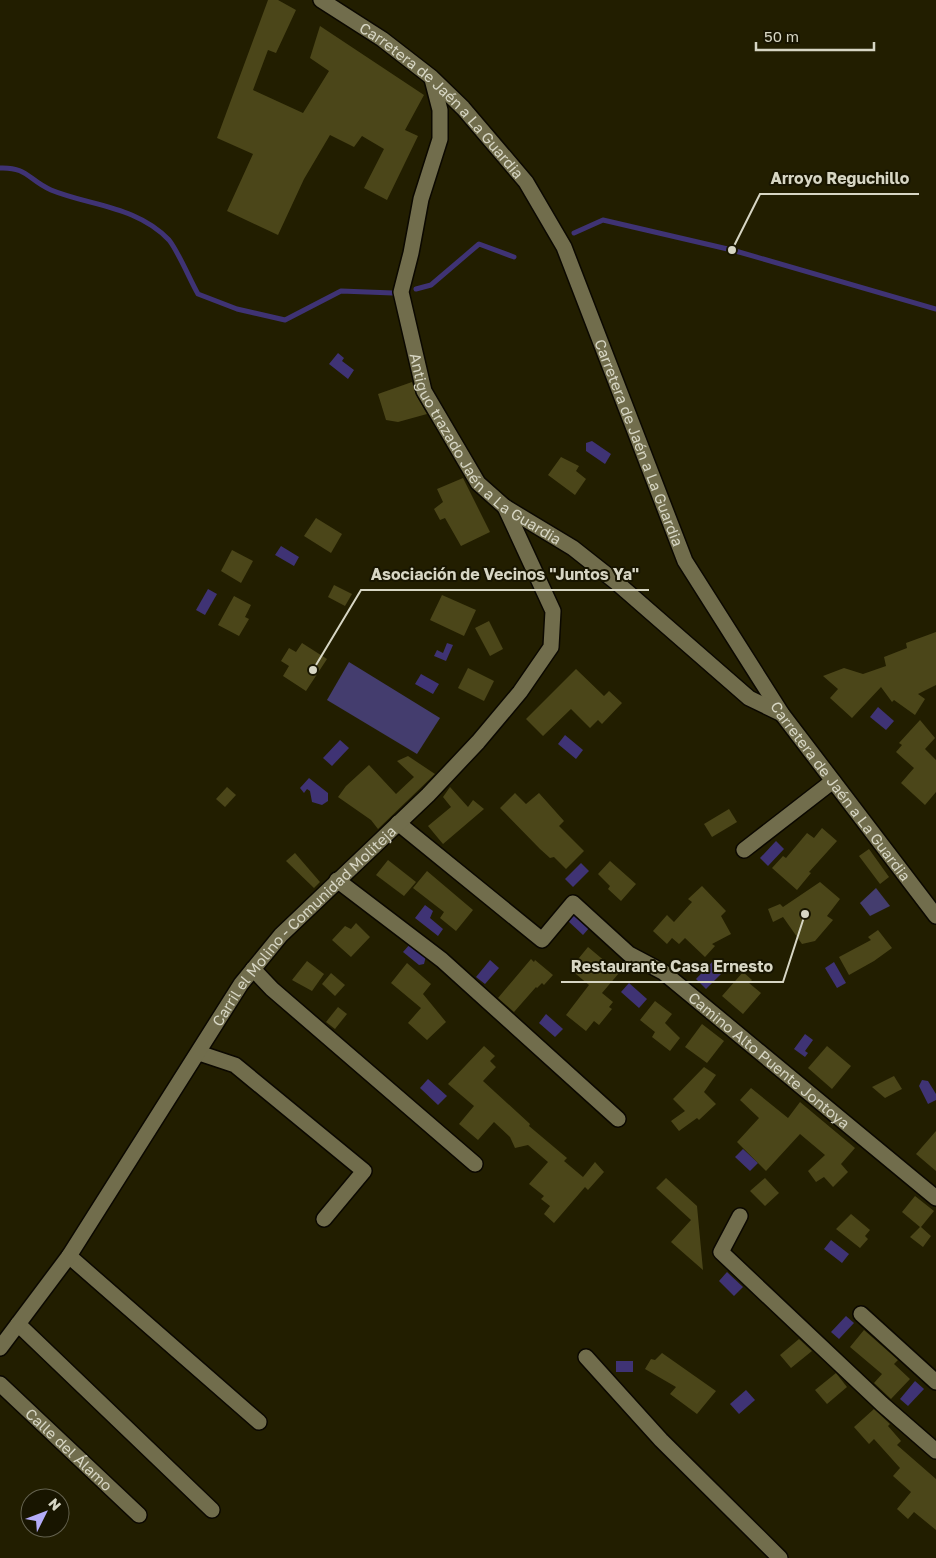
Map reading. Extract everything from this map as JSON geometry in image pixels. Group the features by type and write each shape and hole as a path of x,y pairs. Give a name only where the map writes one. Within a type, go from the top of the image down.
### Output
{"street":[{"name":"Carretera de Jaén a La Guardia","path":"322,0 382,39 431,77 463,108 526,182 564,247 685,561 782,714 936,916"},
{"name":"Antiguo trazado Jaén a La Guardia","path":"431,77 440,110 440,139 421,199 411,253 401,292 424,391 478,483 505,507 573,548 616,582 749,698 782,714"},
{"name":"Carril el Molino - Comunidad Moliteja","path":"0,1348 69,1256 241,984 281,935 398,823 478,742 520,692 551,647 553,611 505,507"},
{"path":"744,850 833,781"},
{"name":"Camino Alto Puente Jontoya","path":"398,823 542,940 572,903 629,954 663,972 936,1198"},
{"path":"337,880 442,960 618,1119"},
{"path":"253,969 272,989 476,1164"},
{"path":"199,1053 235,1066 364,1171 324,1219"},
{"path":"740,1216 721,1252 882,1404 936,1451"},
{"path":"69,1256 259,1422"},
{"path":"861,1314 936,1382"},
{"path":"18,1324 212,1510"},
{"path":"586,1357 661,1440 780,1558"},
{"name":"Calle del Álamo","path":"0,1384 139,1515"}],"shaded area":[{"path":"338,353 344,358 342,361 354,370 348,379 329,364"},
{"path":"592,441 611,454 605,464 586,451 586,443"},
{"path":"281,546 299,557 294,566 275,555"},
{"path":"208,589 217,594 205,615 196,610"},
{"path":"447,643 453,645 446,661 434,656 437,650 443,653"},
{"path":"349,662 440,718 417,754 327,700"},
{"path":"421,674 439,684 433,694 415,684"},
{"path":"878,707 894,721 886,730 870,717"},
{"path":"565,735 583,750 576,759 558,744"},
{"path":"340,740 349,748 332,766 323,758"},
{"path":"309,778 328,793 328,801 322,805 312,802 310,791 307,789 304,793 300,788"},
{"path":"776,841 784,849 768,866 760,858"},
{"path":"581,863 589,871 573,887 565,879"},
{"path":"876,888 890,906 870,916 860,903"},
{"path":"425,905 433,911 430,918 443,929 438,936 415,918"},
{"path":"574,913 590,927 583,935 567,920"},
{"path":"411,943 426,956 424,964 419,965 403,952"},
{"path":"490,960 499,968 485,984 476,977"},
{"path":"714,960 725,970 706,989 696,979"},
{"path":"834,962 846,983 837,988 825,968"},
{"path":"629,983 647,999 639,1008 621,992"},
{"path":"546,1014 563,1029 555,1037 539,1023"},
{"path":"805,1034 813,1040 805,1051 808,1053 805,1057 794,1049"},
{"path":"428,1079 447,1096 438,1105 420,1088"},
{"path":"922,1080 928,1081 936,1094 936,1100 928,1104 919,1086"},
{"path":"743,1149 758,1163 750,1171 735,1157"},
{"path":"831,1240 849,1254 842,1263 824,1249"},
{"path":"727,1272 743,1287 734,1296 719,1281"},
{"path":"846,1316 854,1323 839,1339 831,1332"},
{"path":"616,1361 633,1361 633,1372 616,1372"},
{"path":"915,1381 924,1389 908,1406 900,1399"},
{"path":"746,1390 755,1400 739,1414 730,1404"}],"building":[{"path":"268,0 278,0 296,10 276,53 268,50 253,90 303,113 329,71 310,58 320,26 424,95 405,130 418,136 387,200 364,188 384,149 362,136 354,147 330,135 304,179 278,235 227,211 253,154 217,138"},
{"path":"412,382 416,395 427,414 398,422 386,420 378,394"},
{"path":"561,457 579,466 576,471 586,479 575,495 548,475"},
{"path":"463,478 490,532 461,546 445,518 440,520 434,509 443,502 437,489"},
{"path":"316,518 342,534 331,553 304,536"},
{"path":"232,550 253,561 241,583 221,571"},
{"path":"334,585 352,594 345,606 328,597"},
{"path":"442,595 476,610 464,636 430,620"},
{"path":"234,596 251,605 245,617 249,619 239,636 218,625"},
{"path":"489,621 503,649 490,656 475,628"},
{"path":"936,632 936,685 918,694 925,699 915,715 894,700 892,702 881,687 852,718 830,698 838,689 823,676 844,668 863,674 886,666 884,657 907,648 906,643"},
{"path":"302,643 327,659 306,691 283,676 289,666 281,661 289,648 296,652"},
{"path":"468,668 494,681 484,701 458,688"},
{"path":"576,669 604,696 609,691 622,703 602,724 598,720 590,728 571,709 543,736 526,719"},
{"path":"920,720 935,738 925,749 936,760 936,792 925,805 901,783 914,768 896,752 902,745 899,743"},
{"path":"408,756 435,774 378,829 371,820 338,797 346,786 369,765 396,794 414,777 397,761"},
{"path":"227,787 236,795 225,807 216,799"},
{"path":"450,787 468,807 473,800 484,809 443,844 428,826 451,807 443,797"},
{"path":"515,793 526,804 539,793 564,821 559,826 584,851 566,869 554,857 550,858 540,849 500,808"},
{"path":"729,809 737,822 712,837 704,824"},
{"path":"822,828 837,841 809,872 811,873 797,890 772,868 783,856 786,858 807,833 814,838"},
{"path":"869,849 889,877 880,884 859,856"},
{"path":"295,853 320,882 314,888 286,861"},
{"path":"388,860 416,882 404,896 376,875"},
{"path":"610,861 636,884 621,901 608,889 610,886 598,874"},
{"path":"427,871 473,910 456,931 440,918 444,912 413,888"},
{"path":"820,882 840,899 827,916 833,920 815,941 802,944 783,917 773,922 768,909 780,904 783,907"},
{"path":"702,886 726,911 721,916 731,934 712,944 715,946 705,957 685,938 679,944 672,938 667,944 653,931 667,915 674,922 692,902 688,899"},
{"path":"356,923 370,937 351,957 332,940 345,926 351,929"},
{"path":"878,930 892,948 849,975 839,957 871,940 868,937"},
{"path":"588,947 619,973 602,993 613,1002 609,1007 612,1009 599,1025 594,1021 586,1031 566,1015 589,985 570,969"},
{"path":"531,959 534,962 535,960 553,975 544,985 542,983 536,987 514,1012 498,998"},
{"path":"307,961 324,974 312,991 292,980"},
{"path":"407,963 431,984 423,994 446,1022 427,1040 408,1023 421,1008 391,983"},
{"path":"743,972 752,980 749,983 761,993 743,1014 722,996"},
{"path":"331,973 345,985 335,996 322,984"},
{"path":"655,1001 672,1014 665,1023 680,1038 670,1051 652,1037 655,1032 640,1020"},
{"path":"338,1007 347,1014 335,1029 326,1022"},
{"path":"702,1024 724,1041 707,1063 685,1047"},
{"path":"484,1046 495,1056 490,1061 496,1067 483,1081 530,1124 529,1126 567,1158 564,1161 583,1177 595,1162 604,1172 588,1190 585,1187 554,1223 544,1214 550,1206 541,1199 544,1196 529,1184 548,1162 528,1145 515,1148 510,1137 494,1122 478,1140 459,1124 474,1106 448,1084"},
{"path":"827,1046 851,1066 832,1089 808,1068"},
{"path":"704,1067 716,1075 704,1092 716,1104 699,1120 697,1118 679,1131 671,1121 685,1111 673,1099"},
{"path":"894,1076 902,1089 885,1098 872,1087"},
{"path":"751,1088 788,1118 800,1102 855,1148 841,1164 848,1172 833,1187 824,1177 816,1182 808,1171 825,1155 800,1134 766,1171 737,1142 759,1118 740,1100"},
{"path":"936,1131 936,1171 916,1154"},
{"path":"666,1178 697,1206 703,1270 671,1242 691,1220 656,1188"},
{"path":"765,1178 779,1193 765,1206 750,1191"},
{"path":"915,1196 934,1211 921,1227 931,1236 923,1247 910,1237 920,1227 902,1212"},
{"path":"851,1214 870,1230 865,1236 868,1239 860,1248 836,1229"},
{"path":"864,1330 898,1360 894,1364 910,1379 891,1399 874,1383 882,1374 850,1347"},
{"path":"799,1339 812,1351 791,1368 780,1355"},
{"path":"662,1353 716,1391 697,1414 670,1394 676,1387 645,1369 651,1359 655,1360"},
{"path":"836,1373 847,1387 827,1404 815,1390"},
{"path":"874,1409 890,1424 888,1426 901,1441 897,1445 936,1479 936,1530 914,1512 908,1519 897,1509 911,1492 893,1476 900,1468 874,1439 869,1444 854,1427"}],"waterway":[{"path":"0,168 17,170 51,190 113,208 143,220 169,240 198,294 237,309 285,320 341,291 393,293"},
{"path":"574,233 603,220 732,250 936,309"},
{"path":"416,289 431,285 479,244 514,257"}],"place":[{"name":"Arroyo Reguchillo","path":"732,250"},
{"name":"Asociación de Vecinos \"Juntos Ya\"","path":"313,670"},
{"name":"Restaurante Casa Ernesto","path":"805,914"}]}
